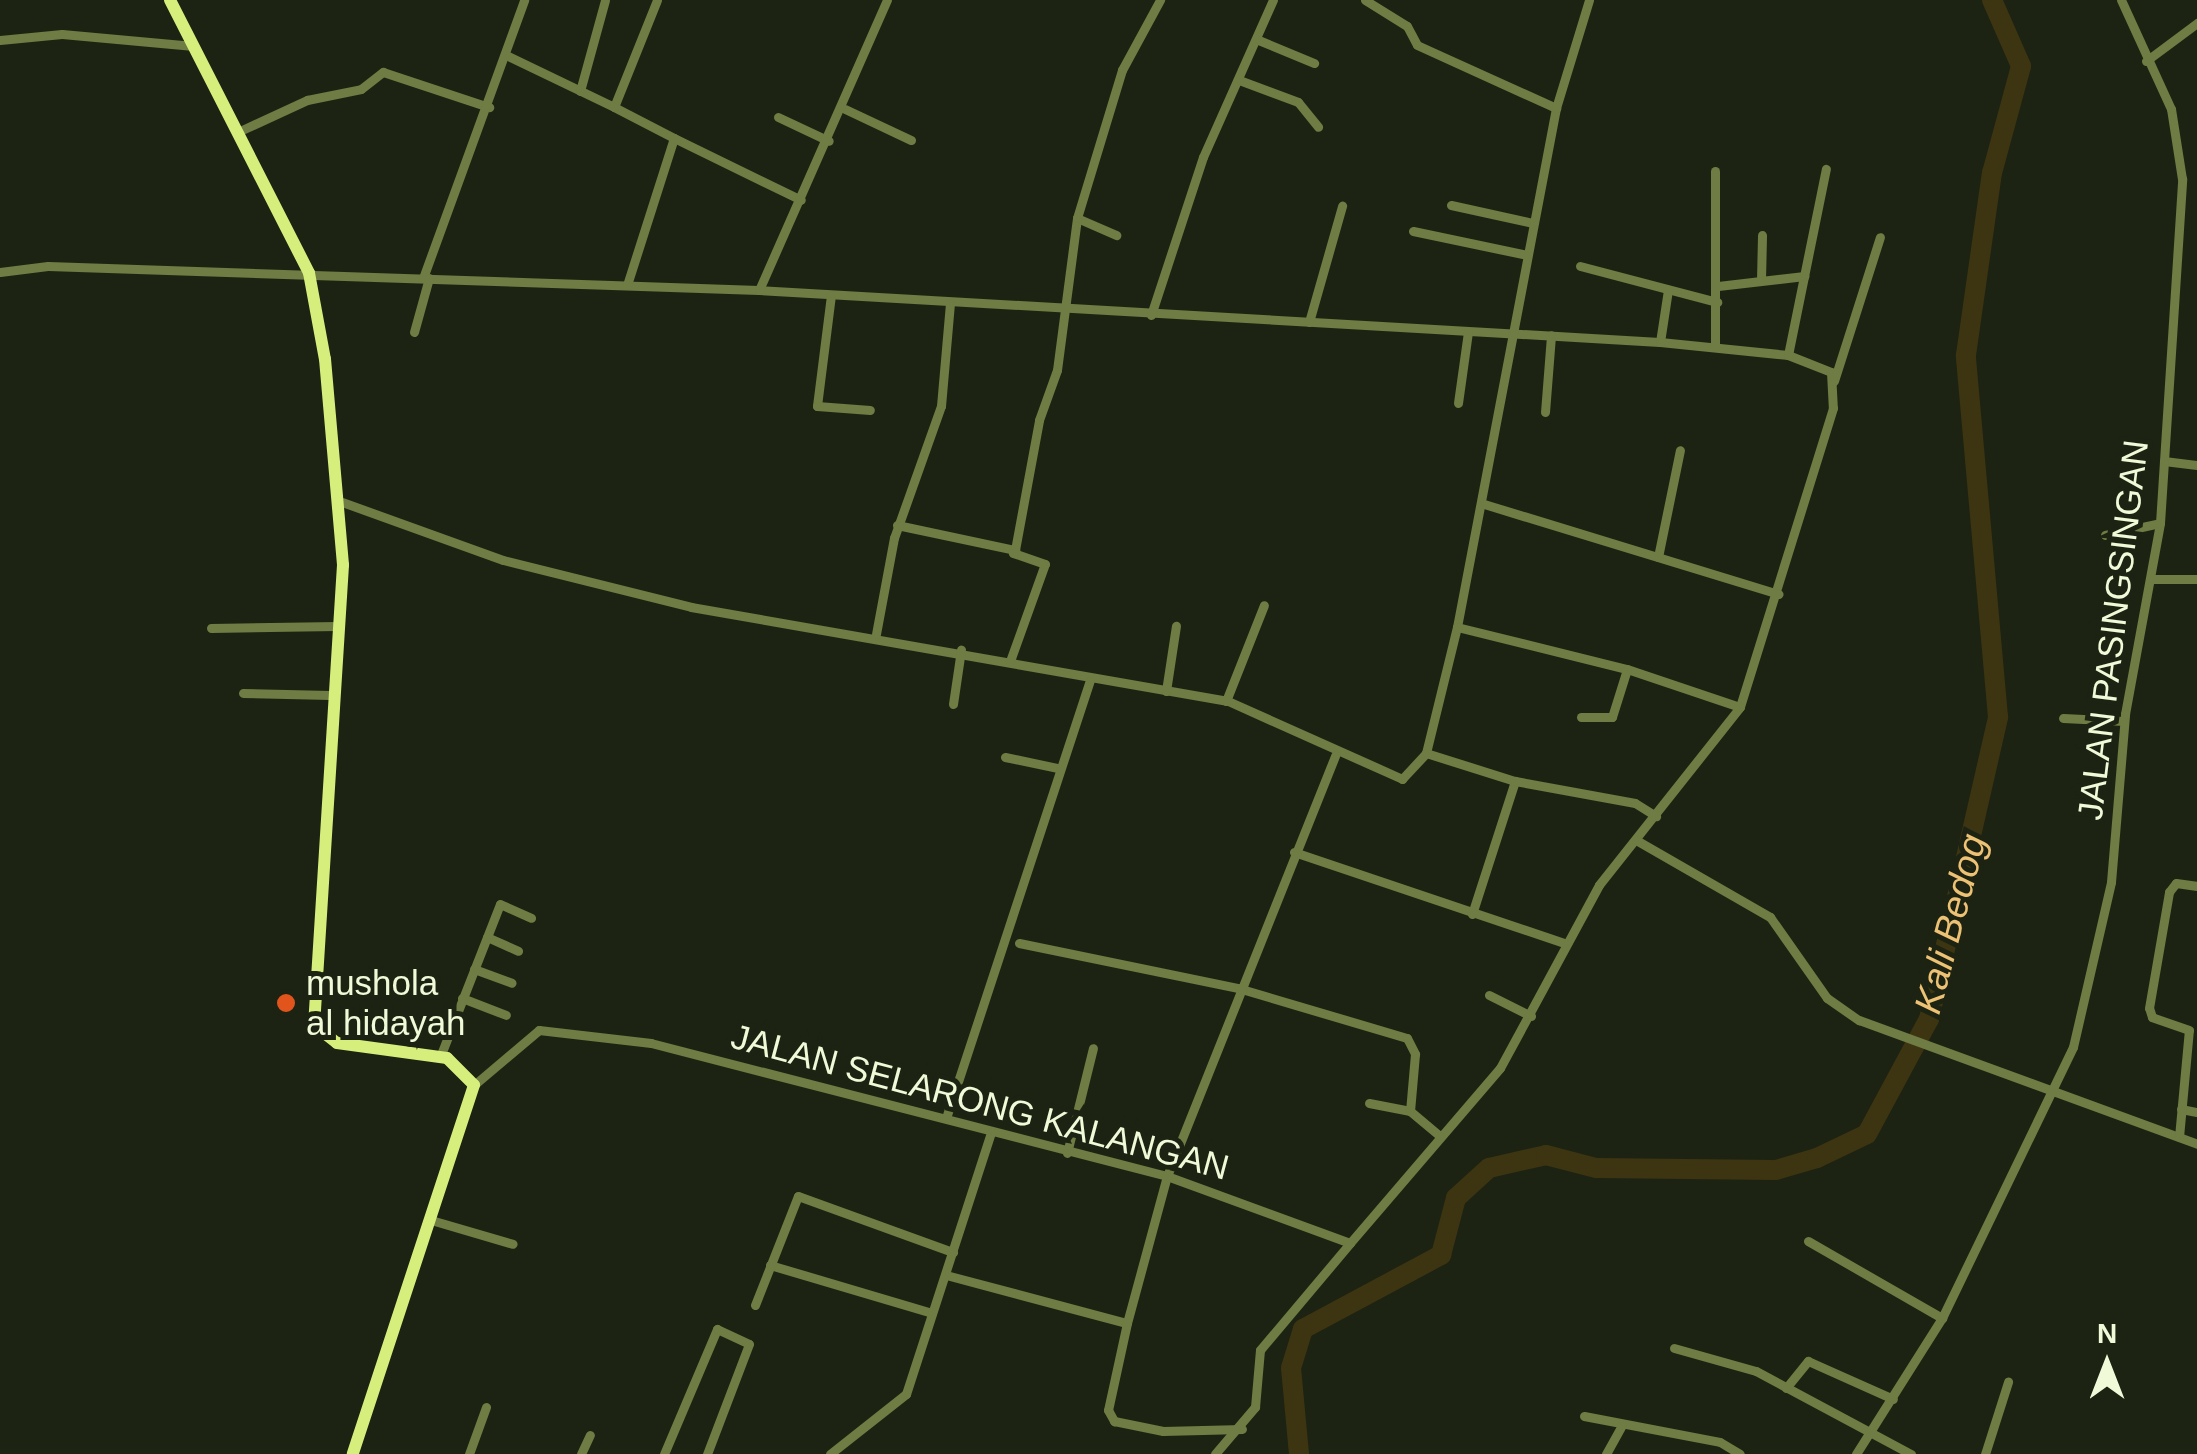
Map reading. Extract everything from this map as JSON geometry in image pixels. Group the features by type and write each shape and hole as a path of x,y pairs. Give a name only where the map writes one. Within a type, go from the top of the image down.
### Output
{"main road":[{"path":"170,0 242,130 309,273 342,502 314,1025 337,1043 440,1057 474,1085 353,1454"}],"street":[{"path":"414,332 426,278 490,107 524,0"},
{"path":"580,91 606,0"},
{"path":"614,107 657,0"},
{"path":"759,290 845,109 887,0"},
{"path":"1013,553 1057,370 1061,310 1077,218 1122,70 1160,0"},
{"path":"1151,315 1165,257 1273,0"},
{"path":"1365,0 1407,26 1418,45 1556,108"},
{"path":"342,502 504,560 691,607 876,634 1090,681 1226,701 1335,754 1402,778 1426,753 1457,627 1484,504 1511,334 1556,108 1588,0"},
{"name":"JALAN PASINGSINGAN","path":"1856,1454 1942,1318 2080,1030 2102,932 2124,721 2162,579 2160,523 2168,461 2181,152 2171,109 2120,0"},
{"path":"2148,60 2164,52 2197,23"},
{"path":"0,40 62,34 193,46"},
{"path":"1256,39 1314,63"},
{"path":"506,56 801,200"},
{"path":"242,130 307,100 361,89 383,72 490,107"},
{"path":"1239,80 1298,102 1318,127"},
{"path":"845,109 911,140"},
{"path":"778,117 829,141"},
{"path":"627,286 674,138"},
{"path":"1788,355 1826,169"},
{"path":"1715,171 1715,346"},
{"path":"1452,205 1532,223"},
{"path":"1309,322 1342,206"},
{"path":"1077,218 1116,235"},
{"path":"1414,231 1527,256"},
{"path":"1761,280 1762,234"},
{"path":"1215,1454 1242,1430 1260,1394 1260,1350 1500,1068 1564,944 1636,840 1740,707 1779,594 1834,381 1880,237"},
{"path":"0,272 48,266 759,290 1660,342 1788,355 1821,364 1834,381"},
{"path":"1580,266 1717,302"},
{"path":"1718,286 1804,276"},
{"path":"1660,342 1668,290"},
{"path":"830,295 817,406 870,410"},
{"path":"876,634 898,526 941,406 950,303"},
{"path":"1458,404 1468,332"},
{"path":"1544,412 1550,336"},
{"path":"1658,557 1680,450"},
{"path":"2168,461 2192,464"},
{"path":"1484,504 1779,594"},
{"path":"2105,535 2160,523"},
{"path":"898,526 1045,564 1010,661"},
{"path":"2162,579 2197,580"},
{"path":"1226,701 1264,605"},
{"path":"211,628 338,626"},
{"path":"1166,691 1176,626"},
{"path":"1457,627 1627,669 1740,707"},
{"path":"952,704 961,650"},
{"path":"1580,717 1612,717 1627,669"},
{"path":"946,1118 1058,768 1090,681"},
{"path":"243,692 330,695"},
{"path":"2063,718 2124,721"},
{"path":"1426,753 1515,781 1635,803 1656,816"},
{"path":"1242,1430 1163,1432 1114,1421 1108,1410 1127,1322 1167,1176 1238,988 1335,754"},
{"path":"1005,758 1058,768"},
{"path":"1472,914 1515,781"},
{"path":"1636,840 1746,898 1787,938 1834,1006 2197,1144"},
{"path":"1294,852 1564,944"},
{"path":"2179,1137 2193,1028 2152,1017 2149,1008 2170,892 2176,883 2197,886"},
{"path":"440,1057 500,904 530,918"},
{"path":"487,937 518,950"},
{"path":"1018,943 1238,988 1408,1038 1415,1054 1410,1112"},
{"path":"474,969 512,984"},
{"path":"1489,995 1530,1016"},
{"path":"462,998 506,1015"},
{"name":"JALAN SELARONG KALANGAN","path":"474,1085 525,1037 558,1028 785,1074 1067,1153 1167,1176 1350,1243"},
{"path":"1067,1153 1093,1048"},
{"path":"1369,1103 1410,1112 1440,1135"},
{"path":"2180,1108 2197,1112"},
{"path":"830,1454 906,1394 991,1132"},
{"path":"755,1305 798,1196 954,1252"},
{"path":"432,1220 512,1244"},
{"path":"1808,1241 1942,1318"},
{"path":"770,1265 932,1313"},
{"path":"946,1275 1127,1322"},
{"path":"667,1453 716,1330 749,1344 708,1454"},
{"path":"1674,1348 1756,1370 1911,1454"},
{"path":"1786,1388 1808,1361 1893,1399"},
{"path":"1985,1454 2008,1382"},
{"path":"469,1454 486,1408"},
{"path":"1584,1416 1720,1442 1740,1454"},
{"path":"1606,1454 1622,1425"},
{"path":"581,1454 590,1435"}],"waterway":[{"name":"Kali Bedog","path":"1299,1454 1291,1368 1303,1329 1441,1255 1456,1198 1489,1168 1546,1155 1596,1168 1776,1170 1817,1158 1867,1134 1929,1019 1998,717 1966,355 1992,173 2021,66 1992,0"}],"place":[{"name":"mushola al hidayah","path":"286,1003"}]}
